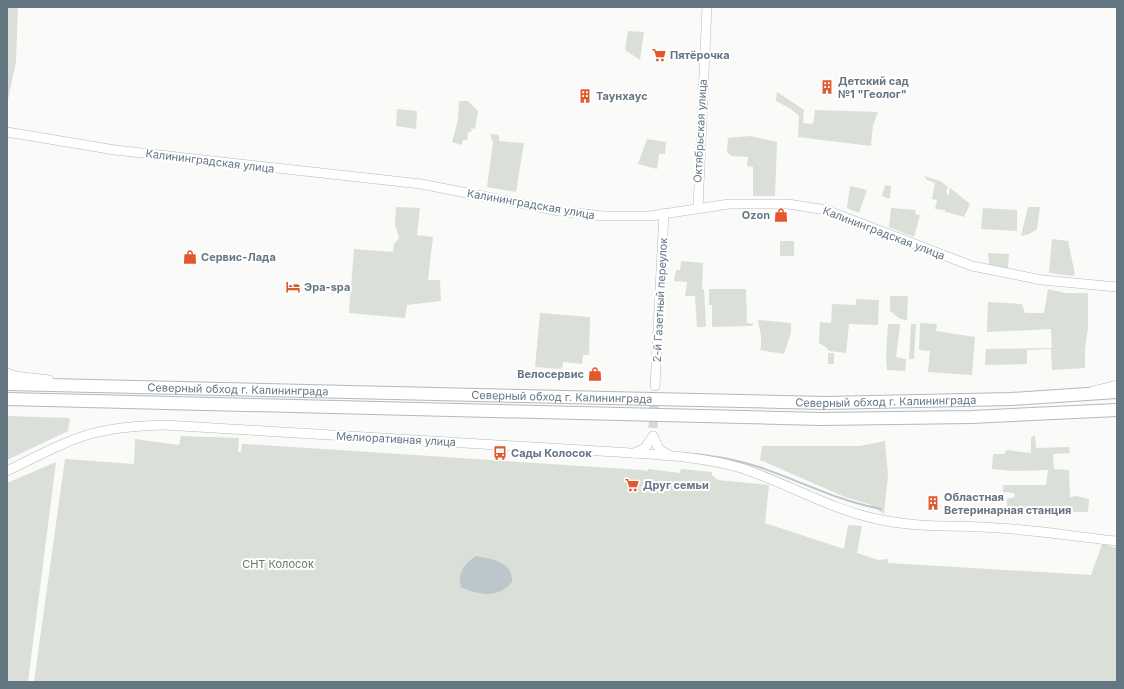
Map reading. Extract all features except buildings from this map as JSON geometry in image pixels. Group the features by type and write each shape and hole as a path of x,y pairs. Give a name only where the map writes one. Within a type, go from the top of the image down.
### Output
{"highway":[{"name":"Северный обход г. Калининграда","path":"7,384 810,403 991,400 1117,392"},
{"name":"Северный обход г. Калининграда","path":"7,399 820,419 971,417 1117,410"}],"street":[{"name":"Октябрьская улица","path":"698,208 707,7"},
{"name":"Калининградская улица","path":"7,132 115,150 421,184 559,210 603,216 639,217 729,204 777,204 826,210 972,266 1042,280 1117,287"},
{"name":"2-й Газетный переулок","path":"655,386 664,213"},
{"path":"639,217 656,222 663,230"},
{"path":"7,373 15,376 59,381 75,386"},
{"path":"1082,394 1117,385"},
{"name":"Мелиоративная улица","path":"7,471 93,433 112,429 164,425 652,455 717,462 741,468 839,508 878,520 917,524 1049,532 1117,541"},
{"path":"634,454 646,448 653,432"},
{"path":"652,455 653,432"},
{"path":"653,432 659,449 674,457"}],"green space":[{"path":"7,7 18,7 16,62 7,104"},
{"path":"628,31 644,32 640,60 625,50"},
{"path":"777,92 804,110 803,123 813,124 815,110 878,112 873,125 871,146 798,137 799,116 791,109 776,101"},
{"path":"459,101 468,101 478,111 475,129 472,128 471,132 468,132 467,140 463,140 462,145 452,142 458,120"},
{"path":"397,109 417,111 416,129 396,126"},
{"path":"490,134 499,135 499,141 510,142 510,145 511,142 524,143 516,192 487,187 493,142"},
{"path":"751,136 777,142 775,196 753,196 753,167 747,166 748,157 731,156 727,152 728,138"},
{"path":"647,139 666,142 665,154 659,154 657,169 638,164"},
{"path":"924,176 940,181 948,187 946,192 948,196 950,188 970,204 964,217 947,212 945,213 946,210 935,209 937,200 932,199 935,183 927,180"},
{"path":"885,185 891,186 890,199 882,196"},
{"path":"850,186 867,190 859,213 847,208"},
{"path":"396,207 420,208 417,235 433,237 428,280 440,280 441,301 407,305 405,318 349,313 354,249 393,252 394,244 399,238 395,225"},
{"path":"1028,207 1040,207 1037,229 1029,234 1021,236"},
{"path":"891,208 916,210 915,214 920,215 914,237 889,227"},
{"path":"983,208 1017,210 1017,231 981,229"},
{"path":"1052,239 1068,241 1075,274 1073,276 1049,273"},
{"path":"780,241 794,241 794,256 780,256"},
{"path":"988,253 1009,254 1008,268 985,266 989,263"},
{"path":"681,261 703,263 702,289 704,289 706,327 697,327 695,296 685,296 687,282 674,281 676,270 680,270"},
{"path":"709,289 746,289 747,323 754,324 751,326 712,327 712,305 709,305"},
{"path":"1048,289 1065,293 1088,293 1088,327 1085,349 1085,368 1052,370 1051,349 1027,350 1027,364 985,365 986,349 1052,348 1051,329 987,332 988,302 1022,304 1025,313 1044,313"},
{"path":"890,296 908,296 907,320 900,319 890,311"},
{"path":"856,299 879,300 878,325 849,324 846,353 829,351 819,343 820,322 831,323 832,304 856,305"},
{"path":"540,313 590,317 589,355 583,355 582,364 563,362 562,369 535,367"},
{"path":"758,320 791,323 791,333 784,354 759,350 761,348 761,336"},
{"path":"920,323 937,324 936,331 975,337 972,375 928,372 930,351 919,350"},
{"path":"888,324 900,324 896,357 906,359 905,371 887,370 886,357"},
{"path":"911,324 916,324 914,359 909,359"},
{"path":"828,353 834,353 834,364 828,364"},
{"path":"7,416 70,418 68,431 7,460"},
{"path":"1035,435 1036,448 1069,447 1070,453 1053,454 1054,469 1069,470 1070,497 1077,496 1089,499 1088,512 1029,511 1007,508 1007,499 1015,497 1014,493 1003,492 1003,485 1046,485 1048,470 1013,471 992,469 993,454 1004,454 1007,450 1031,453 1031,438"},
{"name":"СНТ Колосок","path":"181,436 239,438 238,452 241,452 242,444 246,444 647,471 648,469 680,473 681,469 712,472 712,475 718,480 769,485 765,523 844,549 848,525 862,526 857,553 878,560 888,559 888,563 1091,575 1102,544 1117,548 1117,682 34,682 65,459 134,464 135,439 179,445"},
{"path":"885,441 888,475 884,514 871,505 845,497 760,460 762,446 860,446"},
{"path":"56,462 28,682 7,682 7,483"}],"shaded area":[{"path":"476,556 495,560 505,566 509,570 512,582 500,591 488,594 474,592 461,587 461,573 465,565"}],"waterway":[{"path":"684,453 722,458 750,464 834,496 881,509"}],"tunnel":[{"path":"653,428 655,386"}],"place":[{"name":"Пятёрочка","path":"659,55"},
{"name":"Детский сад №1 \"Геолог\"","path":"827,87"},
{"name":"Таунхаус","path":"585,96"},
{"name":"Ozon","path":"781,215"},
{"name":"Сервис-Лада","path":"190,257"},
{"name":"Эра-spa","path":"293,287"},
{"name":"Велосервис","path":"595,374"},
{"name":"Сады Колосок","path":"500,453"},
{"name":"Друг семьи","path":"632,485"},
{"name":"Областная Ветеринарная станция","path":"933,503"}]}
